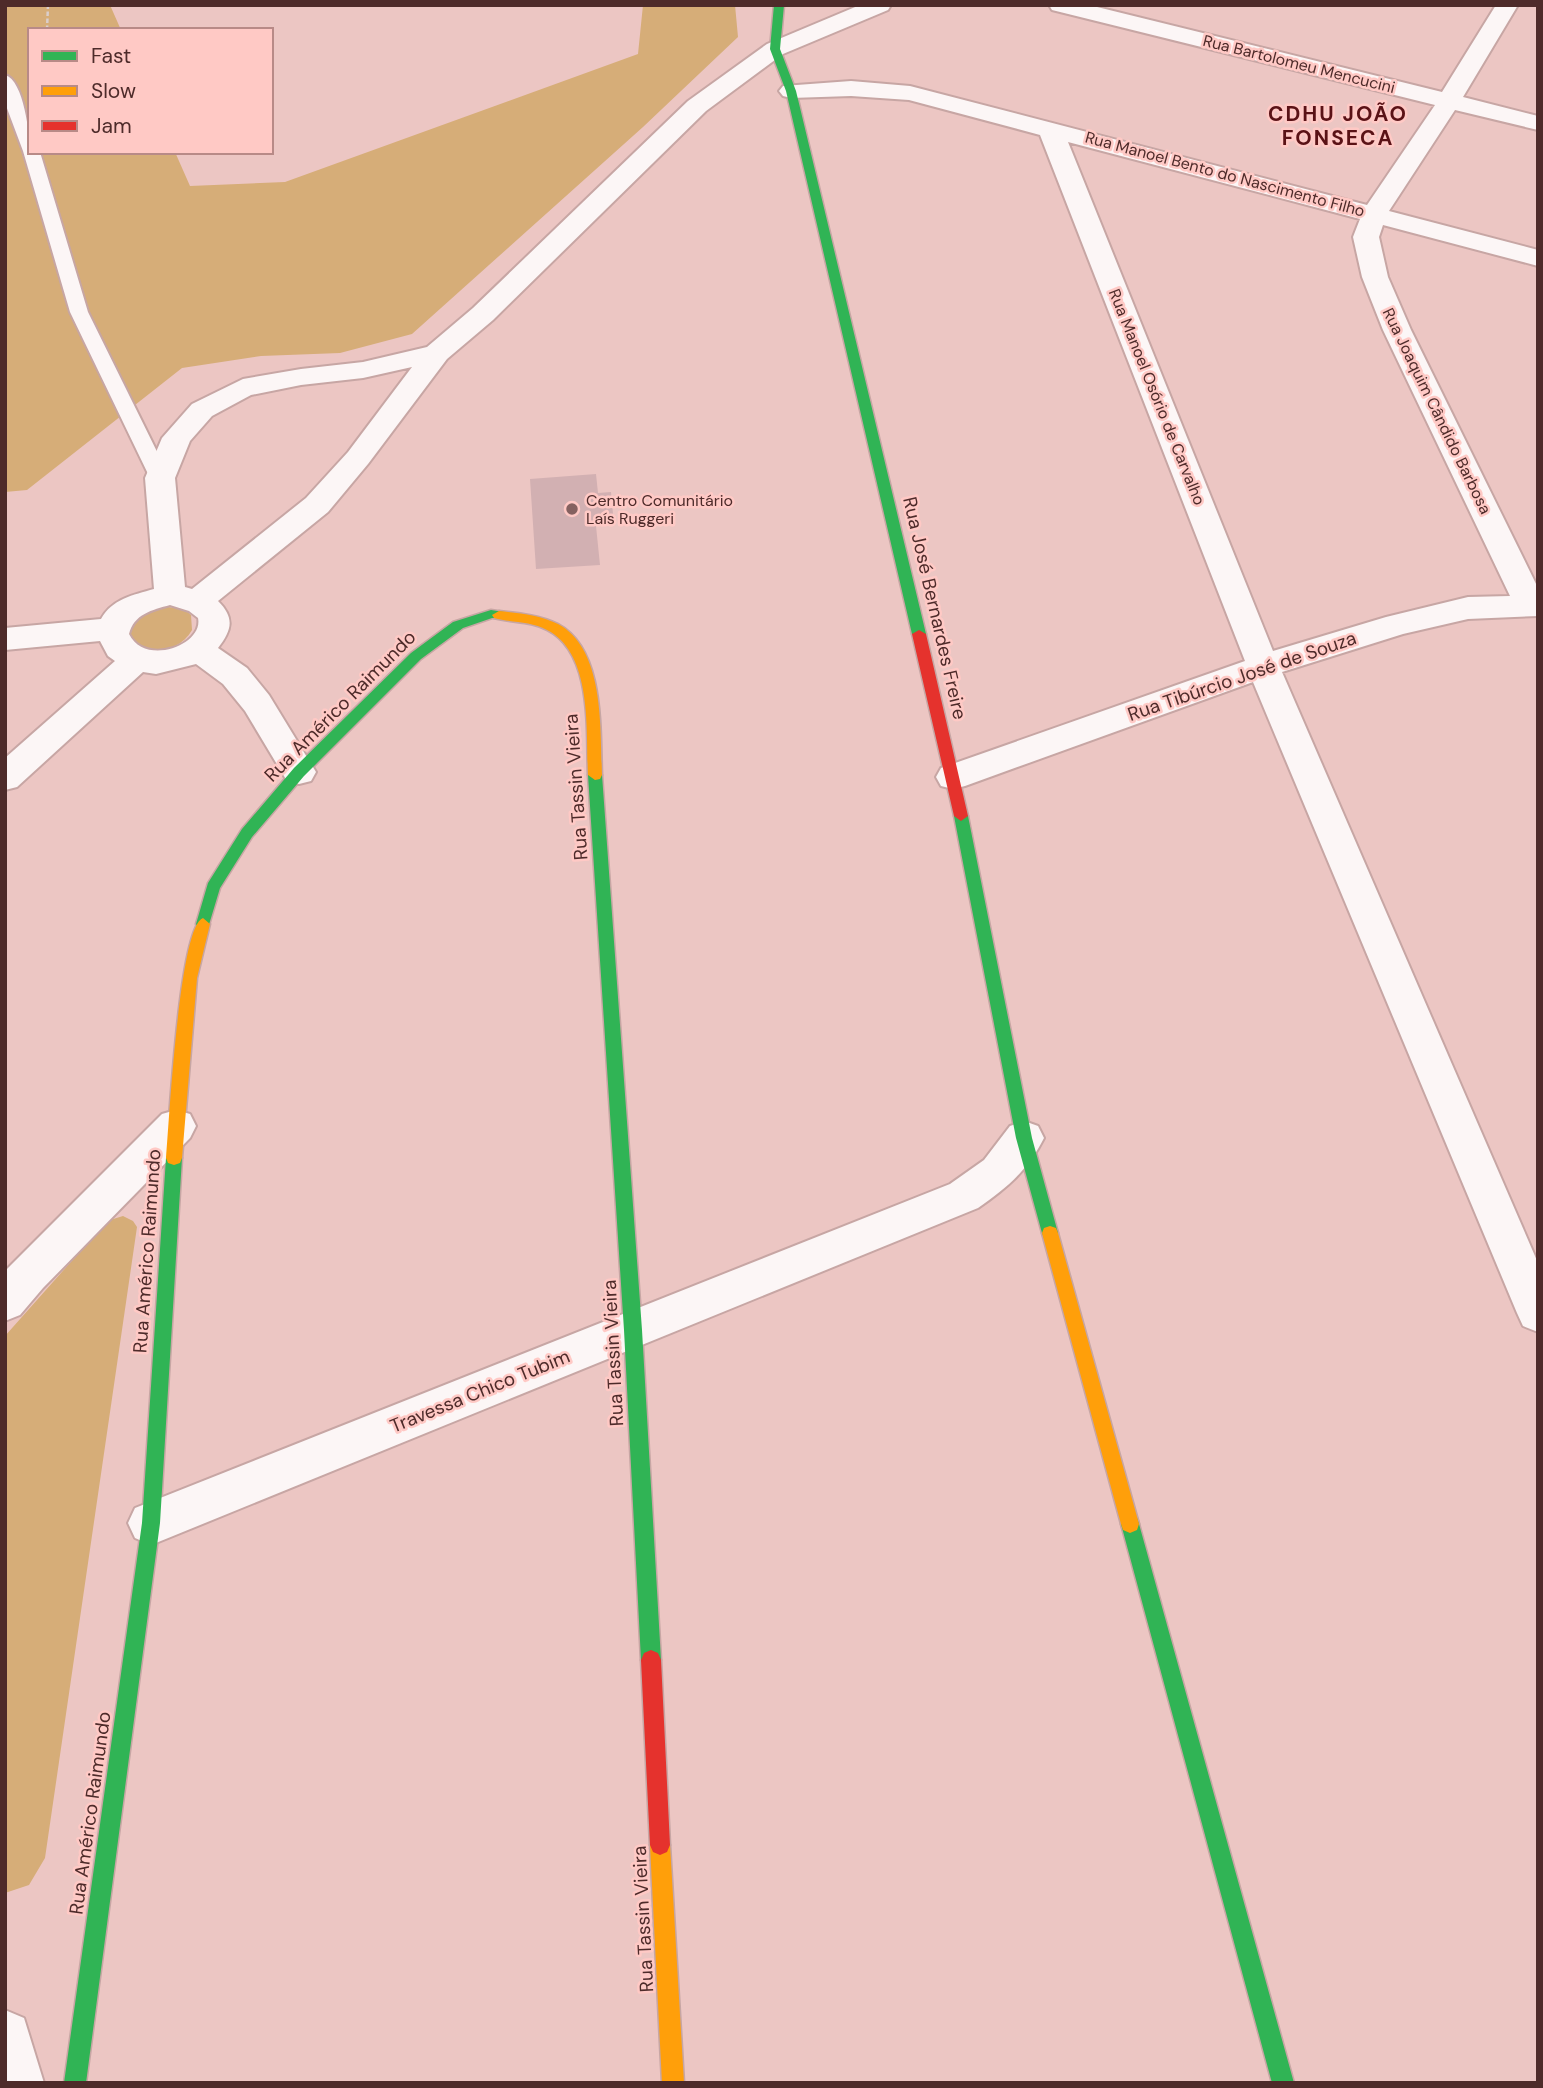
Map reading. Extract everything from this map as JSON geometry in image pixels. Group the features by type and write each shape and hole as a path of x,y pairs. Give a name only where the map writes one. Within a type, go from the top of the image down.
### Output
{"street":[{"path":"775,49 779,5"},
{"path":"185,598 317,505 358,457 437,353 492,305 697,106 775,49 880,5"},
{"name":"Rua Bartolomeu Mencucini","path":"1060,5 1538,123"},
{"name":"Rua Joaquim Cândido Barbosa","path":"1518,6 1449,101 1376,213 1366,237 1375,277 1403,342 1534,605"},
{"name":"Rua José Bernardes Freire","path":"775,49 791,91 953,777 1024,1138 1283,2083"},
{"name":"Rua Manoel Bento do Nascimento Filho","path":"791,91 851,88 911,93 1376,213 1538,258"},
{"name":"Rua Manoel Osório de Carvalho","path":"1050,128 1264,666 1538,1313"},
{"path":"185,598 160,478 177,438 202,410 243,388 300,377 363,370 437,353"},
{"path":"185,598 207,606 214,615 215,627 198,649 168,660 135,660 119,650 113,640 113,629 123,613 136,604 185,598"},
{"name":"Rua Tibúrcio José de Souza","path":"953,777 1264,666 1397,625 1468,608 1534,605"},
{"name":"Rua Américo Raimundo","path":"75,2083 151,1523 176,1126 189,978 213,887 247,833 299,772 416,656 458,625 491,614 523,618 560,631"},
{"path":"5,639 113,629"},
{"name":"Rua Tassin Vieira","path":"560,631 582,655 589,680 633,1330 673,2083"},
{"path":"198,649 234,676 257,703 299,772"},
{"path":"5,778 135,660"},
{"path":"5,1302 176,1126"},
{"name":"Travessa Chico Tubim","path":"151,1523 964,1196 998,1172 1024,1138"},
{"path":"5,2036 17,2083"}],"lane":[{"path":"5,80 28,145"},
{"path":"31,154 79,312 160,478"}],"path":[{"path":"47,28 48,5"}],"shaded area":[{"path":"5,5 110,5 120,28 28,28 28,154 176,154 190,186 285,182 638,54 643,5 735,5 738,37 643,127 412,334 340,353 261,356 182,368 27,490 5,492"},
{"path":"160,606 184,609 191,615 192,630 181,642 167,649 135,648 124,628 129,620"},
{"path":"123,1216 133,1221 137,1227 45,1858 29,1885 5,1893 5,1336 101,1228 110,1220"}],"building":[{"name":"Centro Comunitário Laís Ruggeri","path":"596,474 598,493 611,492 614,525 596,526 600,565 536,569 530,479"}],"traffic: fast":[{"path":"779,5 775,49 791,91 919,634"},
{"path":"203,924 213,887 247,833 299,772 416,656 458,625 491,614 499,615"},
{"path":"595,775 633,1330 651,1660"},
{"path":"961,816 1024,1138 1050,1233"},
{"path":"75,2083 151,1523 174,1158"},
{"path":"1130,1524 1283,2083"}],"traffic: slow":[{"path":"499,615 548,625 561,632 573,645 588,679 593,718 595,775"},
{"path":"174,1158 189,978 203,924"},
{"path":"1050,1233 1130,1524"},
{"path":"660,1845 673,2083"}],"traffic: jam":[{"path":"919,634 961,816"},
{"path":"651,1660 660,1845"}],"place":[{"name":"Centro Comunitário Laís Ruggeri","path":"572,509"}],"district":[{"name":"CDHU JOÃO FONSECA","path":"1338,126"}]}
